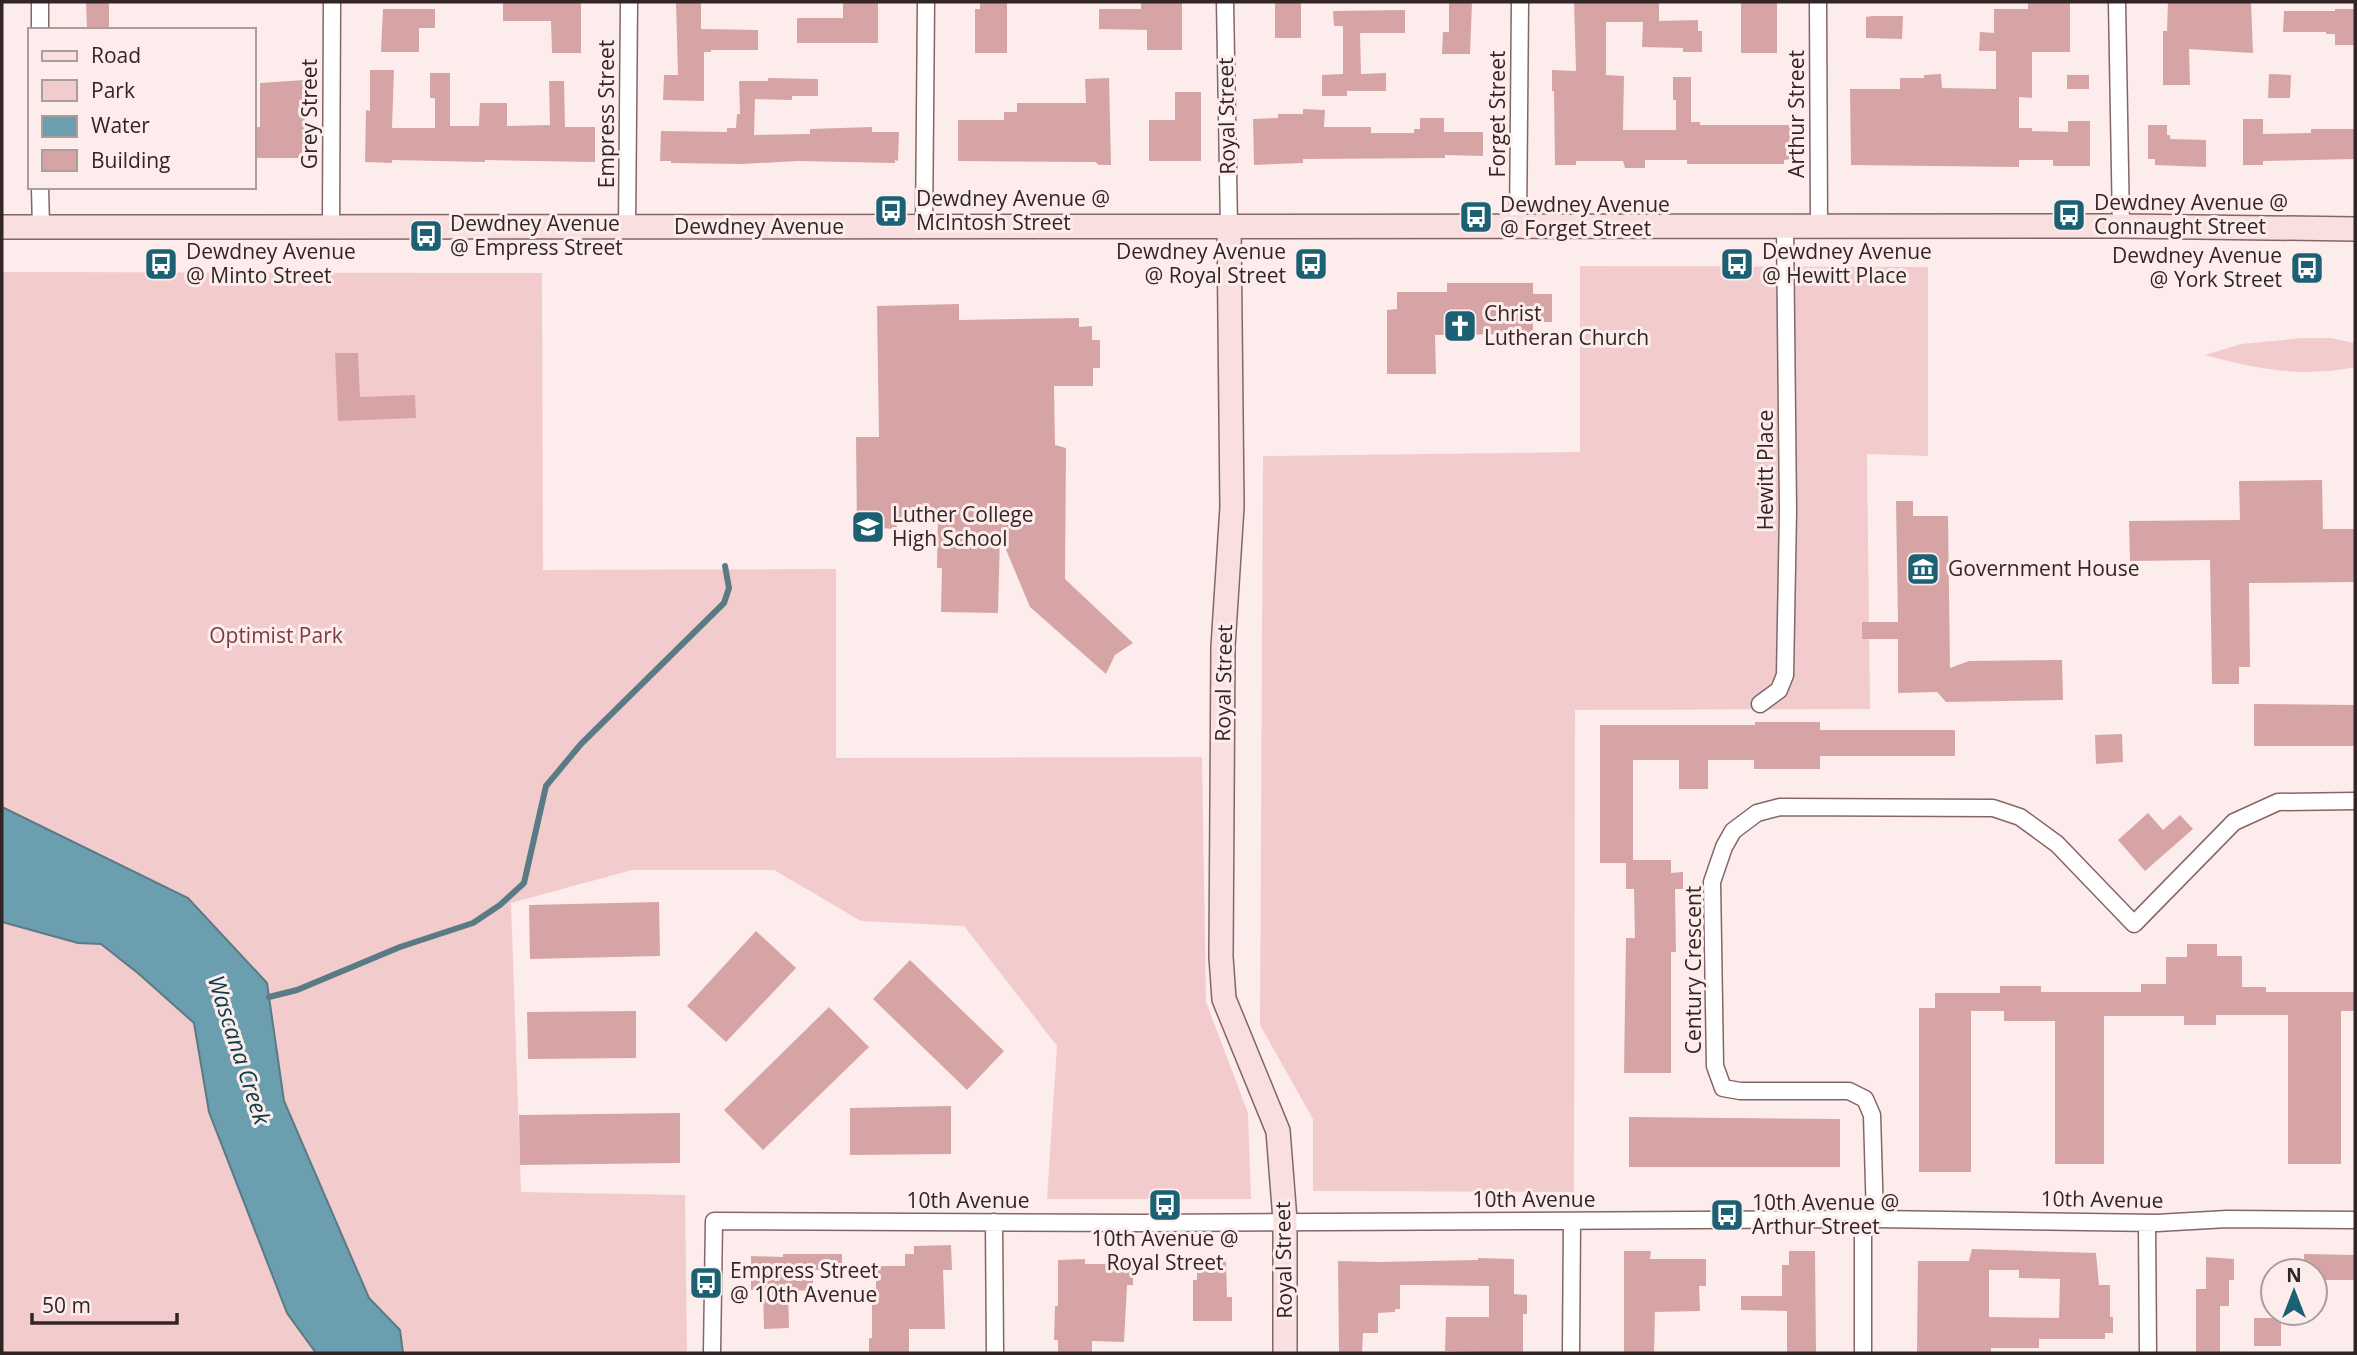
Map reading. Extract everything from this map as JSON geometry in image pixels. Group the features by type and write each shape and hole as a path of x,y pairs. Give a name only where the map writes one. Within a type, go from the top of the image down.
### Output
{"main road":[{"name":"Dewdney Avenue","path":"2,227 2121,226 2355,229"},
{"name":"Royal Street","path":"1228,227 1232,507 1223,648 1221,957 1224,999 1278,1131 1285,1220 1285,1353"}],"street":[{"path":"40,2 40,28"},
{"name":"Grey Street","path":"331,227 332,2"},
{"name":"Empress Street","path":"627,227 629,2"},
{"path":"924,227 926,2"},
{"name":"Royal Street","path":"1225,2 1228,227"},
{"name":"Forget Street","path":"1518,226 1520,2"},
{"name":"Arthur Street","path":"1818,2 1819,226"},
{"path":"2117,2 2121,226"},
{"path":"40,189 40,227"},
{"name":"Hewitt Place","path":"1760,704 1779,690 1785,675 1788,511 1786,226"},
{"name":"Century Crescent","path":"1869,1219 1872,1115 1865,1099 1849,1091 1740,1091 1724,1088 1715,1066 1712,882 1724,847 1733,831 1757,813 1780,807 1993,808 2020,817 2057,844 2134,924 2234,822 2278,802 2355,801"},
{"path":"1863,1353 1869,1219"},
{"name":"10th Avenue","path":"712,1353 714,1221 1869,1219 2147,1223 2227,1219 2355,1220"},
{"path":"1571,1353 1572,1221"},
{"path":"994,1222 995,1353"},
{"path":"2147,1223 2148,1353"}],"green space":[{"path":"1580,266 1928,267 1928,456 1867,454 1870,709 1575,710 1574,1192 1313,1191 1313,1119 1260,1025 1263,456 1580,452"},
{"name":"Optimist Park","path":"2,272 542,273 543,570 836,569 836,758 1202,757 1206,1002 1248,1113 1251,1199 1047,1199 1057,1046 964,926 861,921 774,870 632,870 511,903 521,1192 685,1195 687,1353 403,1353 400,1330 369,1298 284,1101 267,983 188,898 2,807"},
{"path":"2330,338 2355,343 2355,367 2298,372 2205,355 2241,344"},
{"path":"2,922 78,943 101,944 194,1023 209,1112 287,1313 316,1353 2,1353"}],"water":[{"name":"Wascana Creek","path":"2,807 188,898 267,983 284,1101 369,1298 400,1330 403,1353 316,1353 287,1313 209,1112 194,1023 101,944 78,943 2,922"}],"building":[{"path":"86,2 109,2 109,28 87,28"},
{"path":"503,2 581,2 581,53 552,53 551,21 503,21"},
{"path":"676,2 701,2 701,29 758,30 758,50 704,52 704,101 663,100 664,75 678,75"},
{"path":"843,2 878,2 878,43 797,43 797,18 843,18"},
{"path":"980,2 1007,2 1007,53 975,53 975,9 980,9"},
{"path":"1141,2 1182,2 1182,50 1147,50 1147,30 1099,29 1099,9 1141,9"},
{"path":"1275,2 1301,2 1301,38 1275,38"},
{"path":"1449,2 1472,2 1470,54 1442,54 1443,32 1449,32"},
{"path":"1574,2 1659,2 1659,21 1698,20 1698,31 1702,31 1702,52 1683,52 1683,48 1642,47 1643,22 1606,22 1606,75 1624,76 1623,130 1676,130 1673,77 1691,77 1691,122 1700,122 1700,125 1792,125 1792,159 1784,160 1784,164 1687,164 1687,160 1645,160 1645,168 1625,168 1623,161 1576,161 1576,165 1555,165 1552,70 1576,71"},
{"path":"1741,2 1777,2 1777,53 1741,53"},
{"path":"2028,2 2070,2 2070,52 2032,52 2032,98 2019,97 2019,128 2068,132 2068,121 2090,121 2090,166 2053,166 2053,160 2019,160 2019,167 1851,165 1850,89 1900,89 1900,78 1924,78 1924,75 1941,74 1942,88 1996,89 1996,51 1979,51 1980,32 1994,33 1994,9 2028,9"},
{"path":"2168,2 2251,2 2253,53 2189,49 2190,85 2163,85 2163,31 2167,31"},
{"path":"383,9 435,9 435,28 419,28 419,52 381,52"},
{"path":"2355,9 2355,45 2335,45 2335,34 2326,32 2283,32 2284,11"},
{"path":"1405,10 1405,33 1360,33 1361,74 1386,73 1386,91 1347,91 1347,96 1322,96 1322,75 1343,74 1343,26 1334,26 1333,11"},
{"path":"1903,16 1902,39 1866,38 1866,17"},
{"path":"370,70 394,70 392,128 435,128 435,98 430,98 430,73 450,73 450,126 479,126 480,103 507,103 507,126 550,125 549,81 564,81 565,127 595,127 595,162 365,162 366,110 370,111"},
{"path":"2269,74 2291,75 2290,98 2268,98"},
{"path":"2067,75 2089,75 2089,89 2067,89"},
{"path":"768,78 818,79 818,96 792,96 792,100 755,99 754,135 810,134 810,129 872,127 872,132 899,132 898,161 742,164 660,161 661,131 727,132 727,128 736,128 737,114 740,114 739,81 768,81"},
{"path":"1109,78 1111,165 1099,165 1095,162 958,161 958,120 1004,120 1004,112 1017,112 1017,103 1086,103 1085,79"},
{"path":"304,80 305,158 256,158 256,127 260,127 260,83"},
{"path":"1175,92 1201,92 1201,161 1149,161 1149,120 1175,120"},
{"path":"1303,109 1325,110 1324,127 1371,127 1371,133 1414,133 1414,129 1420,129 1420,118 1444,118 1444,132 1483,132 1483,156 1303,159 1303,163 1254,165 1253,119 1278,118 1278,114 1303,114"},
{"path":"2243,119 2263,119 2263,134 2311,133 2311,129 2355,129 2355,159 2263,161 2263,165 2243,165"},
{"path":"2148,125 2167,125 2170,139 2206,140 2206,167 2155,165 2155,159 2148,159"},
{"name":"Christ Lutheran Church","path":"1447,283 1533,283 1533,294 1552,294 1552,322 1533,322 1533,334 1435,335 1436,374 1387,374 1387,310 1397,309 1397,292 1447,292"},
{"name":"Luther College High School","path":"959,304 959,320 1079,318 1079,327 1092,326 1092,340 1100,340 1100,368 1093,368 1093,386 1054,386 1055,445 1066,448 1065,579 1133,643 1115,655 1106,674 1030,607 1000,535 998,613 941,612 942,568 937,568 938,519 896,518 897,529 857,527 856,437 879,437 877,306"},
{"path":"335,353 358,353 360,397 415,395 416,418 338,421"},
{"path":"2322,480 2323,529 2355,529 2355,582 2249,583 2250,667 2239,667 2239,684 2212,684 2210,560 2130,561 2129,521 2240,520 2239,481"},
{"name":"Government House","path":"1896,501 1913,501 1913,516 1948,516 1950,668 1969,661 2062,660 2063,700 1946,702 1937,692 1898,693 1898,639 1862,639 1862,622 1898,622"},
{"path":"2254,704 2355,705 2355,746 2254,746"},
{"path":"1755,722 1820,722 1820,730 1955,730 1955,756 1820,756 1820,769 1754,769 1754,760 1708,760 1708,789 1679,789 1679,760 1633,760 1633,860 1671,860 1671,873 1683,872 1683,889 1675,889 1676,952 1671,952 1671,1073 1624,1073 1626,938 1635,938 1634,889 1626,889 1626,863 1600,863 1600,725 1755,725"},
{"path":"2122,734 2123,762 2096,764 2095,735"},
{"path":"2148,813 2163,830 2180,815 2193,829 2145,871 2118,840"},
{"path":"659,902 660,956 530,959 529,905"},
{"path":"756,931 796,968 726,1042 687,1006"},
{"path":"2187,944 2217,944 2217,956 2242,956 2242,987 2266,987 2266,992 2355,992 2355,1011 2341,1011 2341,1164 2288,1164 2288,1015 2216,1015 2216,1025 2184,1025 2184,1016 2104,1016 2104,1164 2055,1164 2055,1021 2004,1021 2004,1011 1971,1011 1971,1172 1919,1172 1919,1008 1935,1008 1935,993 2000,993 2000,986 2041,986 2041,992 2141,992 2141,984 2166,984 2166,957 2187,957"},
{"path":"910,960 1004,1051 967,1090 873,999"},
{"path":"829,1007 869,1047 763,1150 724,1110"},
{"path":"636,1011 636,1058 528,1059 527,1012"},
{"path":"951,1106 951,1154 850,1155 850,1108"},
{"path":"680,1113 680,1163 520,1165 519,1115"},
{"path":"1629,1117 1840,1119 1840,1167 1629,1167"},
{"path":"951,1245 952,1270 943,1270 945,1329 909,1329 909,1353 869,1353 869,1338 872,1338 872,1294 876,1294 876,1266 905,1266 905,1254 914,1254 914,1246"},
{"path":"1972,1249 2096,1253 2099,1285 2110,1285 2113,1333 2105,1333 2105,1339 2039,1339 2039,1348 1991,1348 1991,1353 1917,1353 1918,1261 1969,1261","holes":["1989,1270 2019,1270 2019,1278 2060,1279 2059,1318 1989,1317"]},
{"path":"1624,1251 1651,1251 1650,1259 1706,1259 1706,1286 1699,1286 1700,1311 1655,1312 1654,1353 1624,1353"},
{"path":"1789,1251 1815,1251 1816,1353 1787,1353 1787,1311 1741,1310 1741,1296 1782,1296 1782,1265 1789,1265"},
{"path":"783,1254 842,1254 842,1270 813,1270 813,1291 788,1290 789,1328 764,1329 763,1290 751,1290 751,1256 783,1257"},
{"path":"2304,1254 2355,1255 2355,1280 2329,1280 2329,1257 2304,1257"},
{"path":"2206,1257 2234,1259 2234,1280 2229,1280 2229,1306 2220,1306 2220,1353 2196,1353 2196,1289 2206,1289"},
{"path":"1205,1258 1226,1258 1227,1297 1232,1297 1232,1321 1193,1321 1193,1280 1197,1280 1197,1262 1205,1263"},
{"path":"1085,1259 1085,1264 1114,1264 1114,1260 1133,1260 1133,1285 1127,1285 1124,1342 1092,1341 1092,1353 1058,1353 1058,1340 1054,1340 1055,1306 1058,1306 1058,1260"},
{"path":"1514,1259 1514,1294 1527,1295 1527,1314 1523,1314 1523,1353 1445,1351 1446,1317 1489,1317 1489,1286 1400,1285 1400,1309 1378,1313 1378,1333 1363,1333 1362,1353 1339,1353 1338,1261"},
{"path":"2254,1318 2259,1318 2259,1327 2281,1327 2281,1346 2254,1346"}],"waterway":[{"path":"269,997 297,990 400,947 473,923 500,905 524,883 546,786 581,744 724,603 729,588 725,566"}],"place":[{"name":"Dewdney Avenue @ McIntosh Street","path":"891,211"},
{"name":"Dewdney Avenue @ Connaught Street","path":"2069,215"},
{"name":"Dewdney Avenue @ Forget Street","path":"1476,217"},
{"name":"Dewdney Avenue @ Empress Street","path":"426,236"},
{"name":"Dewdney Avenue @ Minto Street","path":"161,264"},
{"name":"Dewdney Avenue @ Royal Street","path":"1311,264"},
{"name":"Dewdney Avenue @ Hewitt Place","path":"1737,264"},
{"name":"Dewdney Avenue @ York Street","path":"2307,268"},
{"name":"Christ Lutheran Church","path":"1460,326"},
{"name":"Luther College High School","path":"868,527"},
{"name":"Government House","path":"1923,569"},
{"name":"10th Avenue @ Royal Street","path":"1165,1205"},
{"name":"10th Avenue @ Arthur Street","path":"1727,1215"},
{"name":"Empress Street @ 10th Avenue","path":"706,1283"}]}
